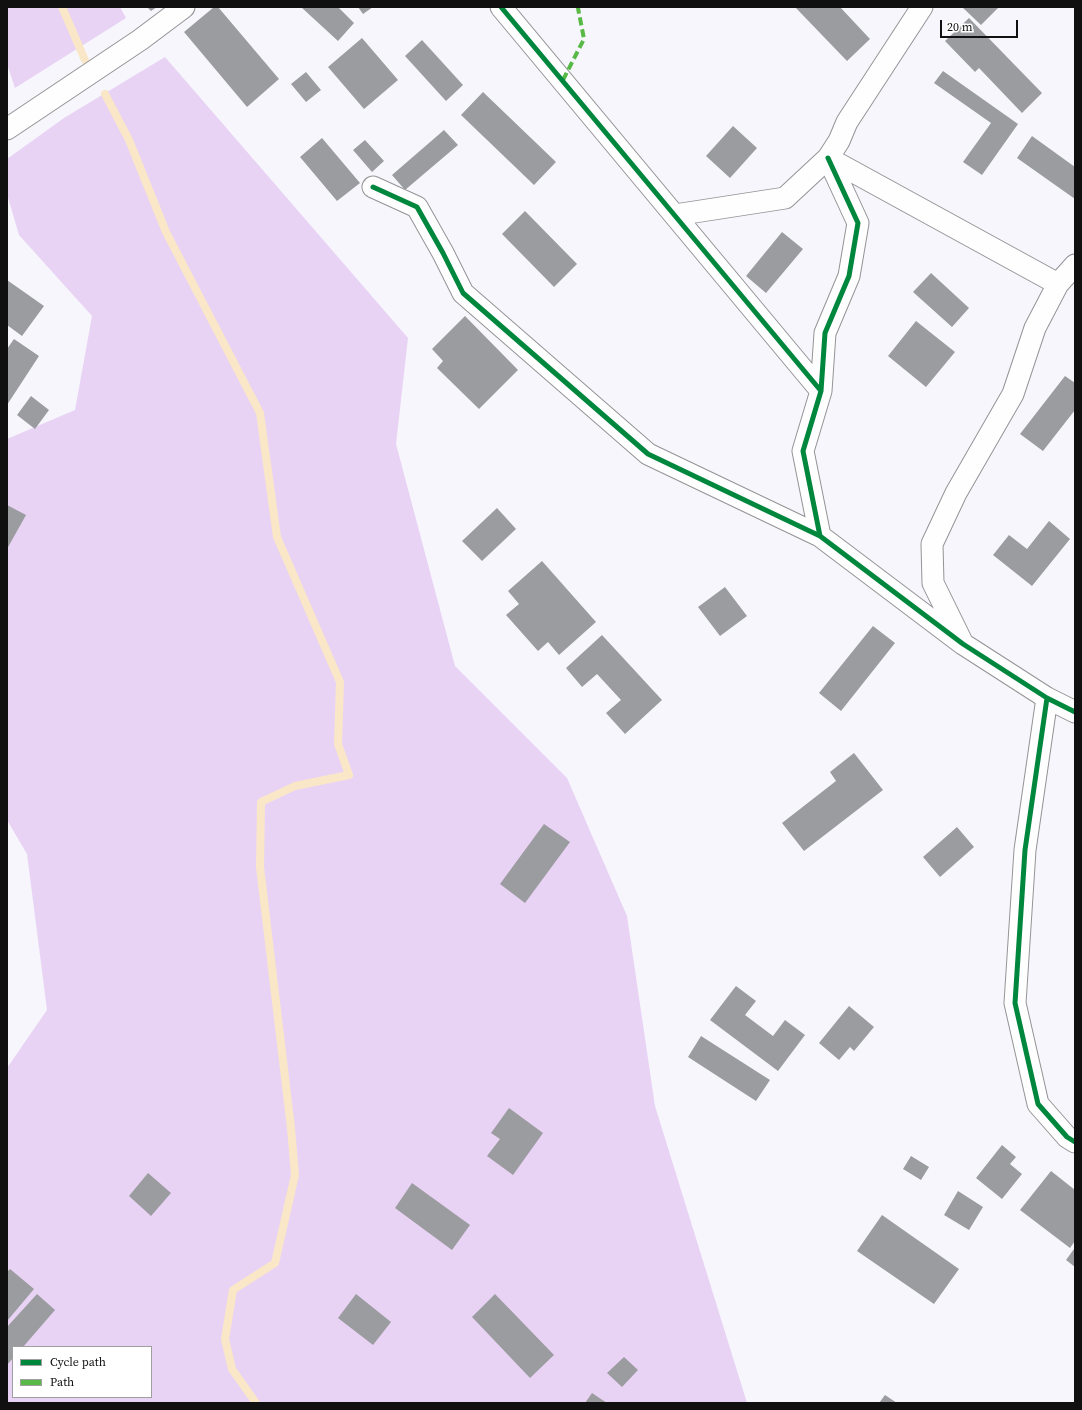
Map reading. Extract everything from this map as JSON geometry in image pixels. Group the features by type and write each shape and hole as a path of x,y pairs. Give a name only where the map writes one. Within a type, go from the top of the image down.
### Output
{"street":[{"path":"7,128 140,40 184,7"},
{"path":"502,7 821,391"},
{"path":"675,215 785,198 828,158 839,141 847,122 922,7"},
{"path":"828,158 1058,284"},
{"path":"820,536 803,451 821,391 825,333 849,276 858,223 828,158"},
{"path":"373,187 417,207 443,253 463,293 648,454 820,536 962,644 1047,698 1075,712"},
{"path":"962,644 933,583 932,544 956,493 1013,394 1035,328 1058,284 1075,265"},
{"path":"1047,698 1025,850 1015,1002 1038,1104 1066,1137 1075,1142"}],"shaded area":[{"path":"7,7 120,7 126,18 15,88 7,64"},
{"path":"165,57 408,338 396,444 455,666 567,778 627,916 655,1106 747,1403 7,1403 7,1068 47,1010 27,854 7,820 7,439 75,410 92,316 19,235 7,194 7,159 64,118"}],"building":[{"path":"147,7 157,7 151,11"},
{"path":"214,7 218,7 279,79 247,107 184,32"},
{"path":"301,7 338,7 354,23 338,41"},
{"path":"358,7 373,7 363,14"},
{"path":"795,7 840,7 870,39 847,61"},
{"path":"962,7 999,7 981,25"},
{"path":"969,18 1042,93 1022,113 979,68 975,72 945,41"},
{"path":"362,38 398,80 364,109 328,67"},
{"path":"422,40 463,85 446,101 405,56"},
{"path":"943,71 1018,124 982,175 963,162 991,123 934,83"},
{"path":"306,72 321,90 306,102 291,84"},
{"path":"483,92 556,162 534,185 461,115"},
{"path":"733,126 757,148 730,178 706,156"},
{"path":"444,130 458,145 405,190 392,175"},
{"path":"1032,136 1075,167 1075,199 1017,158"},
{"path":"322,138 360,183 337,201 300,157"},
{"path":"365,140 384,161 372,172 353,150"},
{"path":"525,211 577,264 554,287 502,234"},
{"path":"782,232 803,249 766,293 746,276"},
{"path":"931,273 969,308 952,327 913,292"},
{"path":"7,280 44,306 22,336 7,325"},
{"path":"465,316 518,370 479,409 437,368 443,361 432,349"},
{"path":"916,321 955,352 926,387 888,356"},
{"path":"14,339 39,356 7,405 7,349"},
{"path":"1065,376 1075,383 1075,410 1043,451 1020,434"},
{"path":"31,396 49,410 35,429 17,415"},
{"path":"7,505 26,515 7,549"},
{"path":"497,508 516,529 482,561 462,541"},
{"path":"1049,521 1070,539 1032,586 993,555 1009,535 1027,549"},
{"path":"542,561 596,622 559,655 548,642 538,651 506,615 519,604 508,591"},
{"path":"725,587 747,616 720,636 698,607"},
{"path":"873,626 895,643 841,711 819,693"},
{"path":"602,635 662,700 625,734 606,713 621,700 597,674 582,687 566,668"},
{"path":"854,753 883,790 804,851 782,823 836,781 830,772"},
{"path":"544,824 570,842 525,903 500,884"},
{"path":"957,827 974,847 940,877 923,857"},
{"path":"736,986 756,1001 745,1015 773,1036 785,1020 805,1035 778,1071 710,1020"},
{"path":"849,1006 874,1027 854,1051 850,1047 839,1060 819,1043"},
{"path":"701,1036 770,1080 756,1101 688,1057"},
{"path":"509,1108 543,1133 513,1175 487,1156 500,1139 491,1133"},
{"path":"1002,1145 1016,1157 1010,1164 1022,1174 1002,1199 976,1178"},
{"path":"911,1156 929,1167 921,1180 903,1169"},
{"path":"1051,1171 1075,1190 1075,1241 1070,1248 1020,1210"},
{"path":"148,1173 171,1193 151,1216 129,1196"},
{"path":"412,1183 470,1225 452,1250 395,1208"},
{"path":"958,1191 983,1207 969,1230 944,1215"},
{"path":"882,1215 959,1269 934,1304 857,1251"},
{"path":"1074,1249 1075,1250 1075,1267 1066,1260"},
{"path":"10,1269 34,1289 7,1321 7,1272"},
{"path":"37,1294 55,1310 24,1346 12,1346 12,1359 7,1365 7,1327"},
{"path":"356,1294 391,1322 373,1345 338,1318"},
{"path":"495,1294 554,1355 530,1378 472,1317"},
{"path":"624,1357 638,1370 622,1387 607,1373"},
{"path":"592,1393 607,1403 585,1403"},
{"path":"885,1395 897,1403 879,1403"}],"waterway":[{"path":"62,7 85,60"},
{"path":"105,94 129,140 166,232 260,413 277,537 340,682 338,744 349,775 295,786 261,802 260,867 291,1128 295,1175 275,1263 233,1290 225,1339 232,1369 256,1403"}],"marked path":[{"path":"563,80 584,39 579,7"}],"cycle path":[{"path":"501,7 821,391"},
{"path":"828,158 858,223 849,276 825,333 821,391 803,451 820,536 963,644 1047,698 1075,712"},
{"path":"373,187 417,207 443,253 463,293 648,454 820,536"},
{"path":"1047,698 1025,850 1015,1003 1038,1104 1067,1137 1075,1142"}]}
